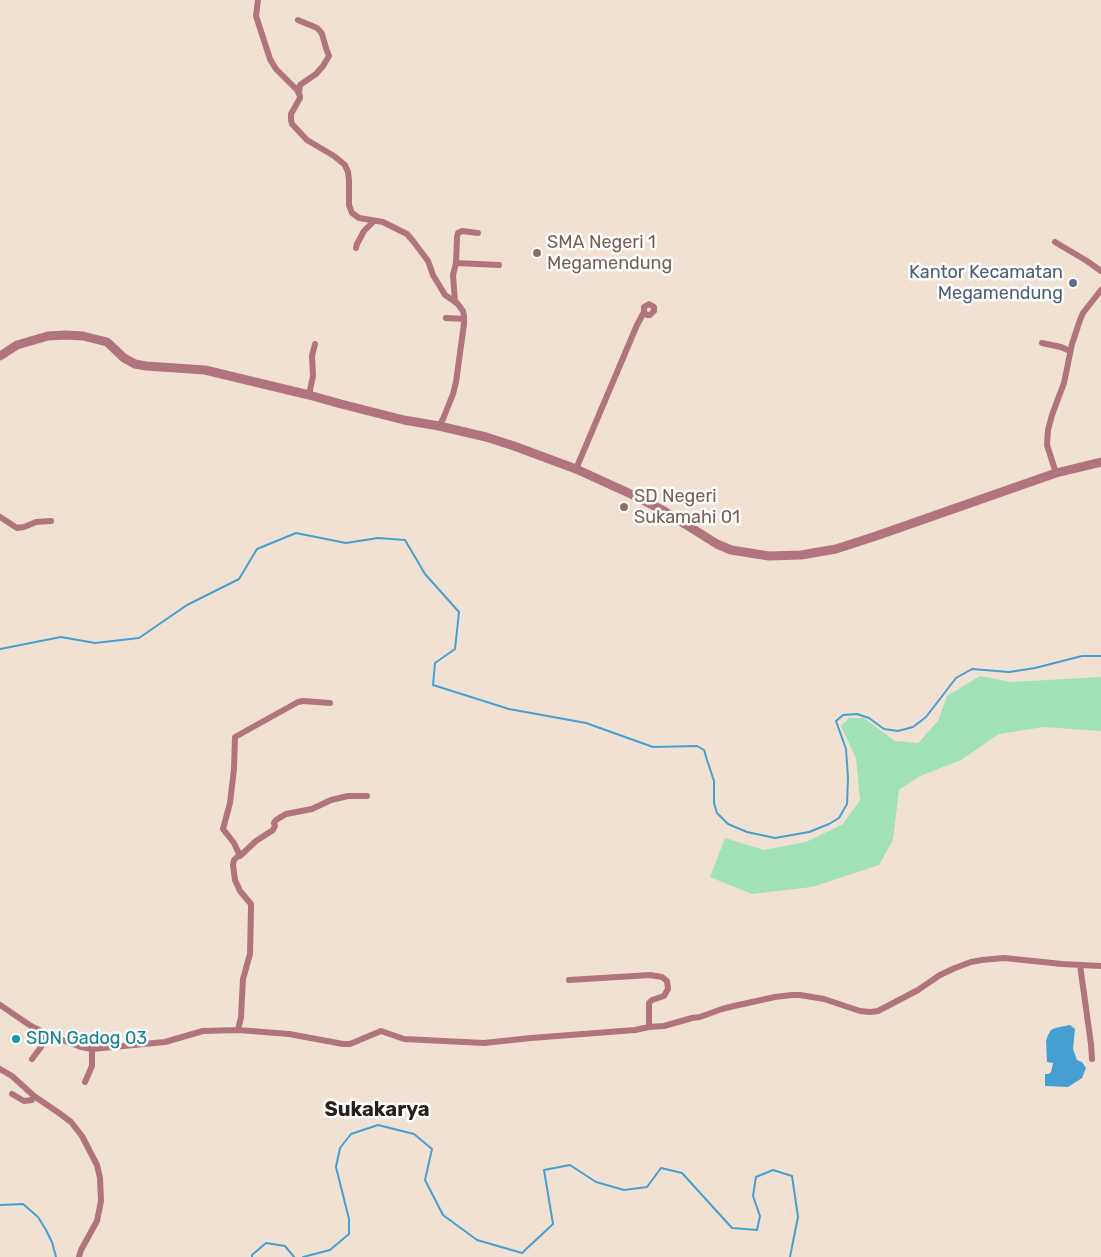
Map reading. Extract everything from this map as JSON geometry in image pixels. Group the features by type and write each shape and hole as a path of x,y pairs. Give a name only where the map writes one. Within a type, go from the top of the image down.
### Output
{"street":[{"path":"258,0 256,16 270,59 300,96 290,116 292,124 307,140 343,163 348,172 348,205 351,211 359,218 383,222 410,237 428,261 433,275 444,293 463,311 464,319 456,382 453,394 439,426"},
{"path":"298,20 320,31 330,56 319,70 300,85 298,92"},
{"path":"356,248 364,231 374,221"},
{"path":"455,302 453,275 456,263 458,233 462,231 478,233"},
{"path":"1055,242 1101,272"},
{"path":"456,263 499,266"},
{"path":"1056,473 1048,451 1047,438 1052,415 1067,372 1073,339 1082,316 1101,290"},
{"path":"576,469 644,312"},
{"path":"446,318 464,319"},
{"path":"0,356 17,345 48,336 83,336 107,342 124,358 136,364 205,370 404,420 439,426 495,440 576,469 633,495 664,511 717,544 731,550 769,556 802,555 836,549 1056,473 1101,462"},
{"path":"1042,343 1061,347 1070,352"},
{"path":"309,395 313,376 312,356 315,344"},
{"path":"0,518 17,528 36,522 51,521"},
{"path":"240,856 234,843 223,829 230,803 235,737 298,702 330,703"},
{"path":"238,1030 241,1017 242,979 250,954 251,909 249,902 240,891 235,880 233,862 256,841 273,830 276,820 286,814 312,809 331,800 348,796 367,796"},
{"path":"0,1005 31,1026 47,1034 81,1047 92,1049 165,1042 203,1031 238,1030 289,1034 343,1044 350,1044 381,1031 404,1039 484,1043 664,1026 734,1006 776,997 800,995 824,999 860,1011 870,1012 878,1010 918,990 940,975 955,968 982,960 1004,958 1101,966"},
{"path":"1080,965 1092,1059"},
{"path":"569,980 650,975 662,977 667,981 668,989 664,996 649,1003 649,1027"},
{"path":"32,1058 41,1048 47,1034"},
{"path":"85,1082 92,1066 92,1049"},
{"path":"0,1069 71,1122 82,1136 97,1165 101,1201 97,1221 79,1257"},
{"path":"12,1094 24,1101 32,1100 34,1096"}],"green space":[{"path":"980,676 1011,682 1101,677 1101,731 1043,727 999,734 961,760 918,777 899,790 893,840 879,865 812,887 752,894 710,877 725,838 764,850 806,842 843,824 860,800 856,758 841,726 849,718 864,718 895,741 918,743 938,721 947,696"}],"water":[{"path":"1070,1025 1075,1029 1073,1049 1077,1060 1082,1062 1086,1068 1082,1078 1068,1087 1045,1086 1045,1074 1051,1072 1053,1063 1047,1062 1046,1041 1048,1035 1055,1028"}],"waterway":[{"path":"0,649 61,637 95,643 139,638 187,605 239,579 257,549 296,533 346,543 378,538 405,540 425,574 459,612 455,649 435,663 433,685 509,709 586,723 653,747 697,746 704,750 714,781 714,803 717,813 728,824 747,832 775,838 809,832 829,824 839,818 847,804 846,749 836,721 843,715 857,714 869,718 884,729 898,731 913,727 926,717 956,678 972,669 1009,672 1035,668 1082,656 1101,656"},
{"path":"303,1257 330,1250 349,1234 349,1219 336,1167 340,1148 351,1134 378,1125 414,1134 432,1149 425,1180 443,1215 477,1240 522,1253 553,1224 544,1170 570,1165 596,1182 624,1190 647,1187 661,1168 682,1173 732,1228 757,1230 760,1216 753,1196 756,1177 773,1170 792,1176 798,1217 790,1257"},
{"path":"0,1205 23,1204 38,1217 52,1242 56,1257"},
{"path":"252,1257 266,1243 285,1246 294,1257"}],"place":[{"name":"SMA Negeri 1 Megamendung","path":"537,253"},
{"name":"Kantor Kecamatan Megamendung","path":"1073,283"},
{"name":"SD Negeri Sukamahi 01","path":"624,507"},
{"name":"SDN Gadog 03","path":"16,1039"}],"district":[{"name":"Sukakarya","path":"377,1110"}]}
